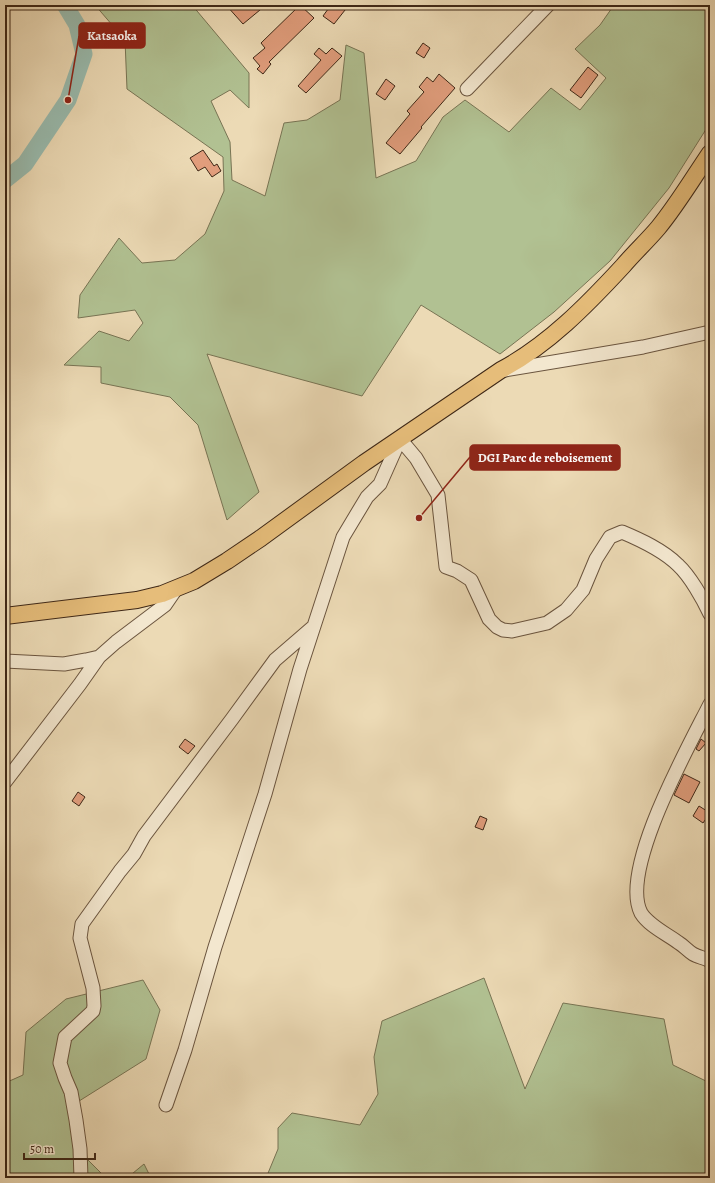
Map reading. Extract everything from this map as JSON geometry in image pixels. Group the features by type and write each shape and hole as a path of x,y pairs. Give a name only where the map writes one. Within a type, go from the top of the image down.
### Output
{"main road":[{"path":"5,616 136,600 176,589 194,581 232,557 400,439 501,370 516,362 558,330 581,310 658,228 710,153"}],"street":[{"path":"467,89 548,5"},
{"path":"501,370 643,347 710,332"},
{"path":"166,1105 185,1050 215,946 266,794 312,628 343,536 367,496 380,484 400,439 416,458 438,495 446,567 471,580 483,608 497,627 503,630 512,631 547,624 566,610 583,590 596,559 610,537 622,532 646,542 678,565 702,596 710,614"},
{"path":"5,782 99,657 116,642 165,605 176,589"},
{"path":"81,1178 80,1148 71,1092 60,1062 65,1037 92,1011 94,1006 92,988 80,938 82,924 134,854 144,836 232,719 274,660 312,628"},
{"path":"5,661 64,664 99,657"},
{"path":"709,959 694,955 680,943 649,922 642,914 637,901 636,892 638,873 652,824 666,792 710,704"}],"green space":[{"path":"95,5 192,5 249,73 249,108 230,90 211,101 230,142 232,180 265,196 284,123 307,120 340,100 346,45 364,53 376,178 416,161 443,117 465,100 509,132 551,88 580,110 606,78 575,49 600,25 614,5 710,5 710,123 669,188 610,261 554,312 500,354 421,305 362,396 207,354 259,492 227,520 198,425 170,397 101,383 101,367 64,365 99,331 129,341 143,323 135,310 78,318 80,295 119,238 142,263 175,260 205,234 224,191 223,157 127,89 125,40"},
{"path":"484,978 525,1089 563,1003 664,1019 673,1065 710,1083 710,1178 266,1178 278,1149 278,1128 292,1113 360,1125 378,1094 374,1057 382,1021"},
{"path":"143,980 160,1010 146,1059 68,1108 77,1149 106,1178 5,1178 5,1083 23,1075 26,1032 66,999"},
{"path":"144,1164 151,1178 127,1178"}],"building":[{"path":"226,5 266,5 243,24"},
{"path":"300,5 314,18 269,62 271,64 263,74 257,69 260,66 253,58 265,48 261,43"},
{"path":"331,5 349,5 334,24 323,16"},
{"path":"423,43 430,48 424,58 416,53"},
{"path":"319,48 326,54 332,48 342,56 306,93 298,86 321,60 314,54"},
{"path":"588,67 598,75 581,98 570,90"},
{"path":"439,74 455,88 400,154 386,143 410,114 407,111 424,92 419,87 427,77 433,82"},
{"path":"386,79 395,86 385,100 376,94"},
{"path":"203,150 214,166 217,164 221,171 212,177 205,167 198,171 190,158"},
{"path":"185,739 195,746 188,754 179,747"},
{"path":"701,739 706,743 699,751 696,749"},
{"path":"684,774 700,782 689,803 674,795"},
{"path":"78,792 85,797 79,806 72,801"},
{"path":"699,806 710,813 703,823 693,816"},
{"path":"480,816 487,819 483,830 475,827"}],"waterway":[{"path":"5,180 25,164 68,100 84,54 77,25 65,5"}],"place":[{"name":"Katsaoka","path":"68,100"},
{"name":"DGI Parc de reboisement","path":"419,518"}]}
